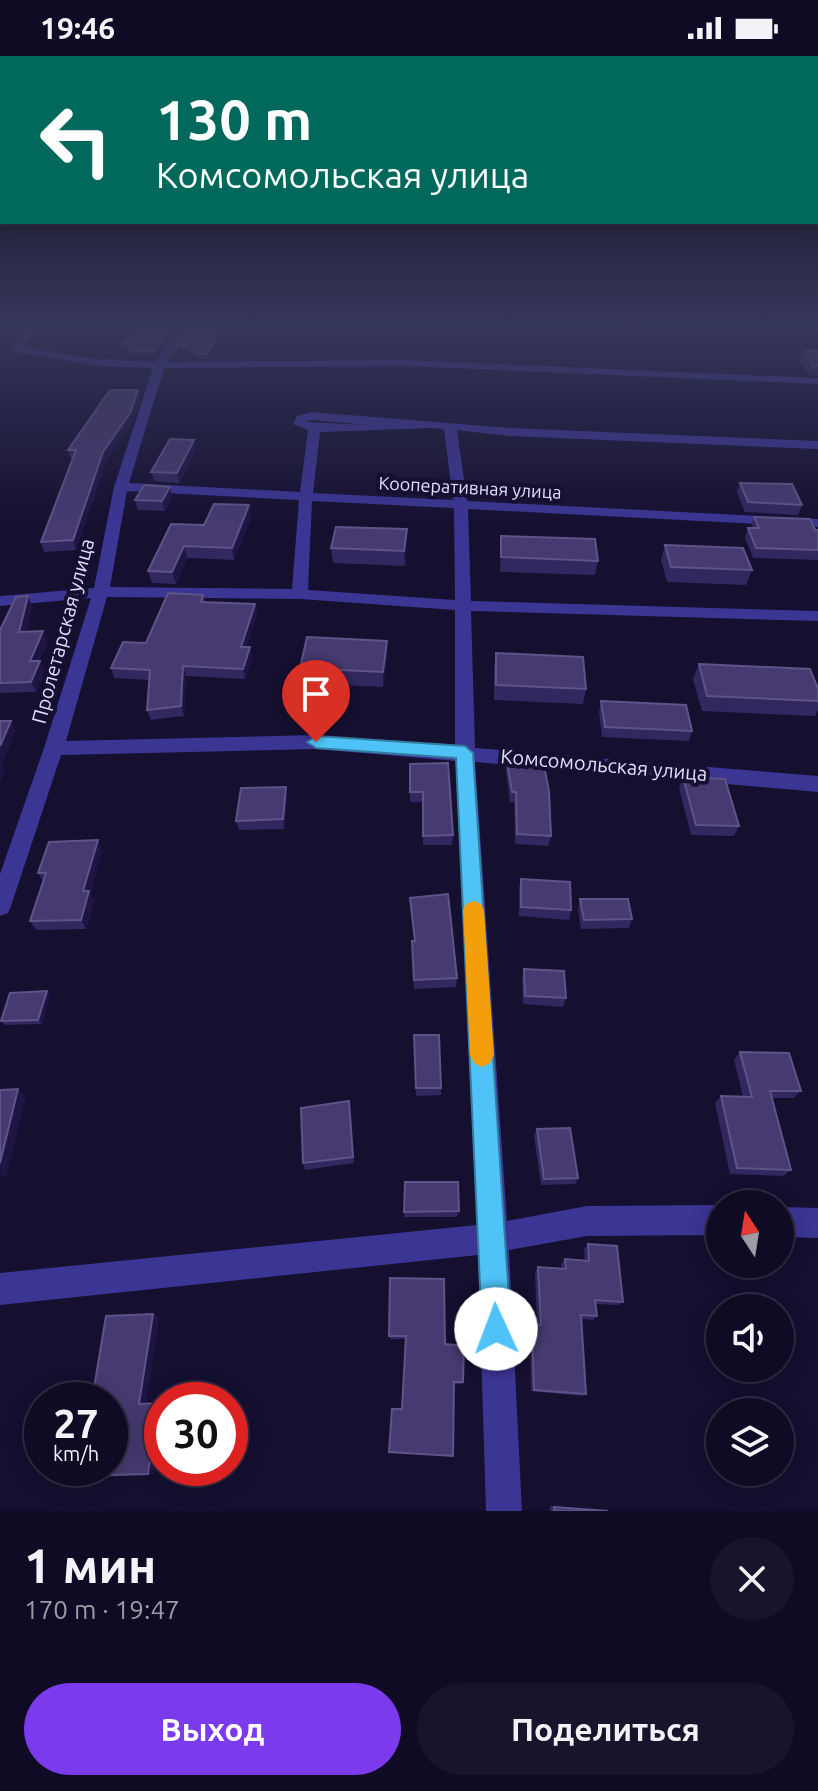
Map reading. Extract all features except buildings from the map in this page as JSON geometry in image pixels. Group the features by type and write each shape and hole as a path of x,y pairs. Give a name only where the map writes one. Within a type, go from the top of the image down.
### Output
{"street":[{"name":"Пролетарская улица","path":"0,906 54,748 101,592 121,487 151,392"},
{"path":"300,594 301,538 314,428 299,424 301,419 311,416 510,432 818,445"},
{"path":"450,425 461,506 465,753 493,1238 504,1511"},
{"name":"Кооперативная улица","path":"121,487 818,523"},
{"path":"0,601 101,592 300,594 464,606 818,616"},
{"name":"Комсомольская улица","path":"54,748 316,742 818,784"},
{"path":"0,1289 493,1238 587,1221 706,1220"},
{"path":"794,1222 818,1223"}],"slow traffic":[{"path":"474,910 482,1055"}],"route":[{"path":"316,742 465,753 496,1329"}]}
